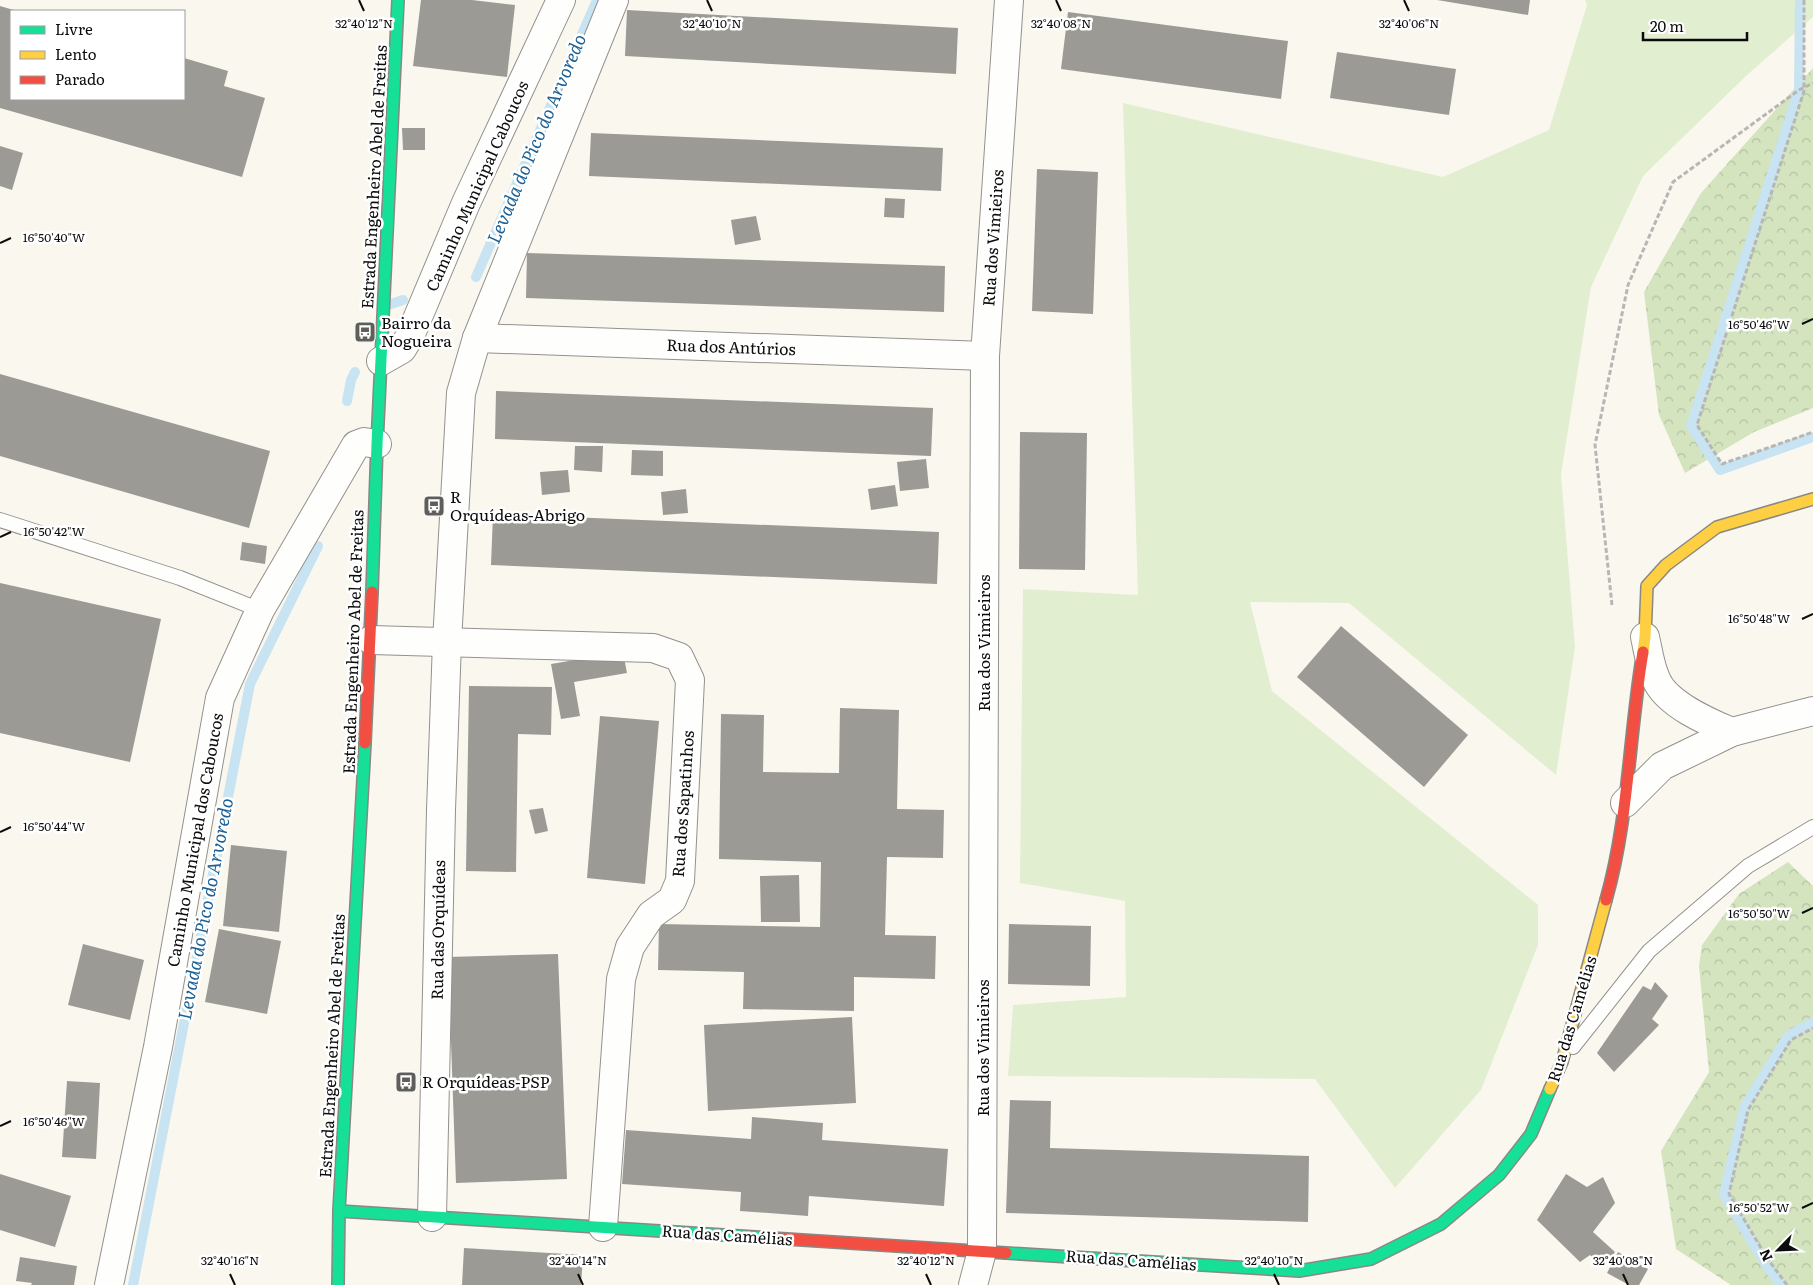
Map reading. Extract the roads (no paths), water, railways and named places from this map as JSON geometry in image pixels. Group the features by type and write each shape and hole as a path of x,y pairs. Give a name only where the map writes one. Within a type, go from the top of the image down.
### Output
{"street":[{"name":"Estrada Engenheiro Abel de Freitas","path":"338,1285 339,1211 371,640 377,444 398,0"},
{"name":"Caminho Municipal Caboucos","path":"381,361 402,349 410,336 466,203 561,0"},
{"name":"Rua das Orquídeas","path":"432,1217 441,810 447,642 462,393 476,338 614,0"},
{"name":"Rua dos Vimieiros","path":"974,1285 982,1251 985,356 1009,0"},
{"name":"Rua dos Antúrios","path":"476,338 985,356"},
{"name":"Caminho Municipal dos Caboucos","path":"108,1285 158,1047 220,698 260,610 356,445 364,442 377,444"},
{"name":"Rua das Camélias","path":"339,1211 1299,1271 1371,1259 1441,1224 1499,1175 1531,1134 1562,1062 1608,894 1625,803 1635,696 1645,637 1647,586 1666,565 1717,527 1813,499"},
{"name":"Rua das Camélias","path":"1645,637 1656,680 1672,699 1698,717 1732,732"},
{"name":"Rua dos Sapatinhos","path":"371,640 653,648 679,657 690,680 680,881 672,900 651,916 630,947 621,979 603,1227"},
{"path":"1625,803 1662,766 1732,732 1813,711"}],"lane":[{"path":"0,520 180,578 260,610"},
{"path":"1562,1062 1649,951 1748,866 1813,827"}],"waterway":[{"name":"Levada do Pico do Arvoredo","path":"476,277 597,0"},
{"path":"1800,0 1799,90 1691,426 1720,470 1813,437"},
{"name":"Levada do Pico do Arvoredo","path":"391,304 403,300"},
{"name":"Levada do Pico do Arvoredo","path":"347,401 351,380 355,372"},
{"name":"Levada do Pico do Arvoredo","path":"133,1285 250,684 318,546"},
{"path":"1781,1285 1763,1260 1724,1195 1744,1108 1788,1036 1813,1022"}],"place":[{"name":"Bairro da Nogueira","path":"365,332"},
{"name":"R Orquídeas-Abrigo","path":"434,506"},
{"name":"R Orquídeas-PSP","path":"406,1082"}]}
